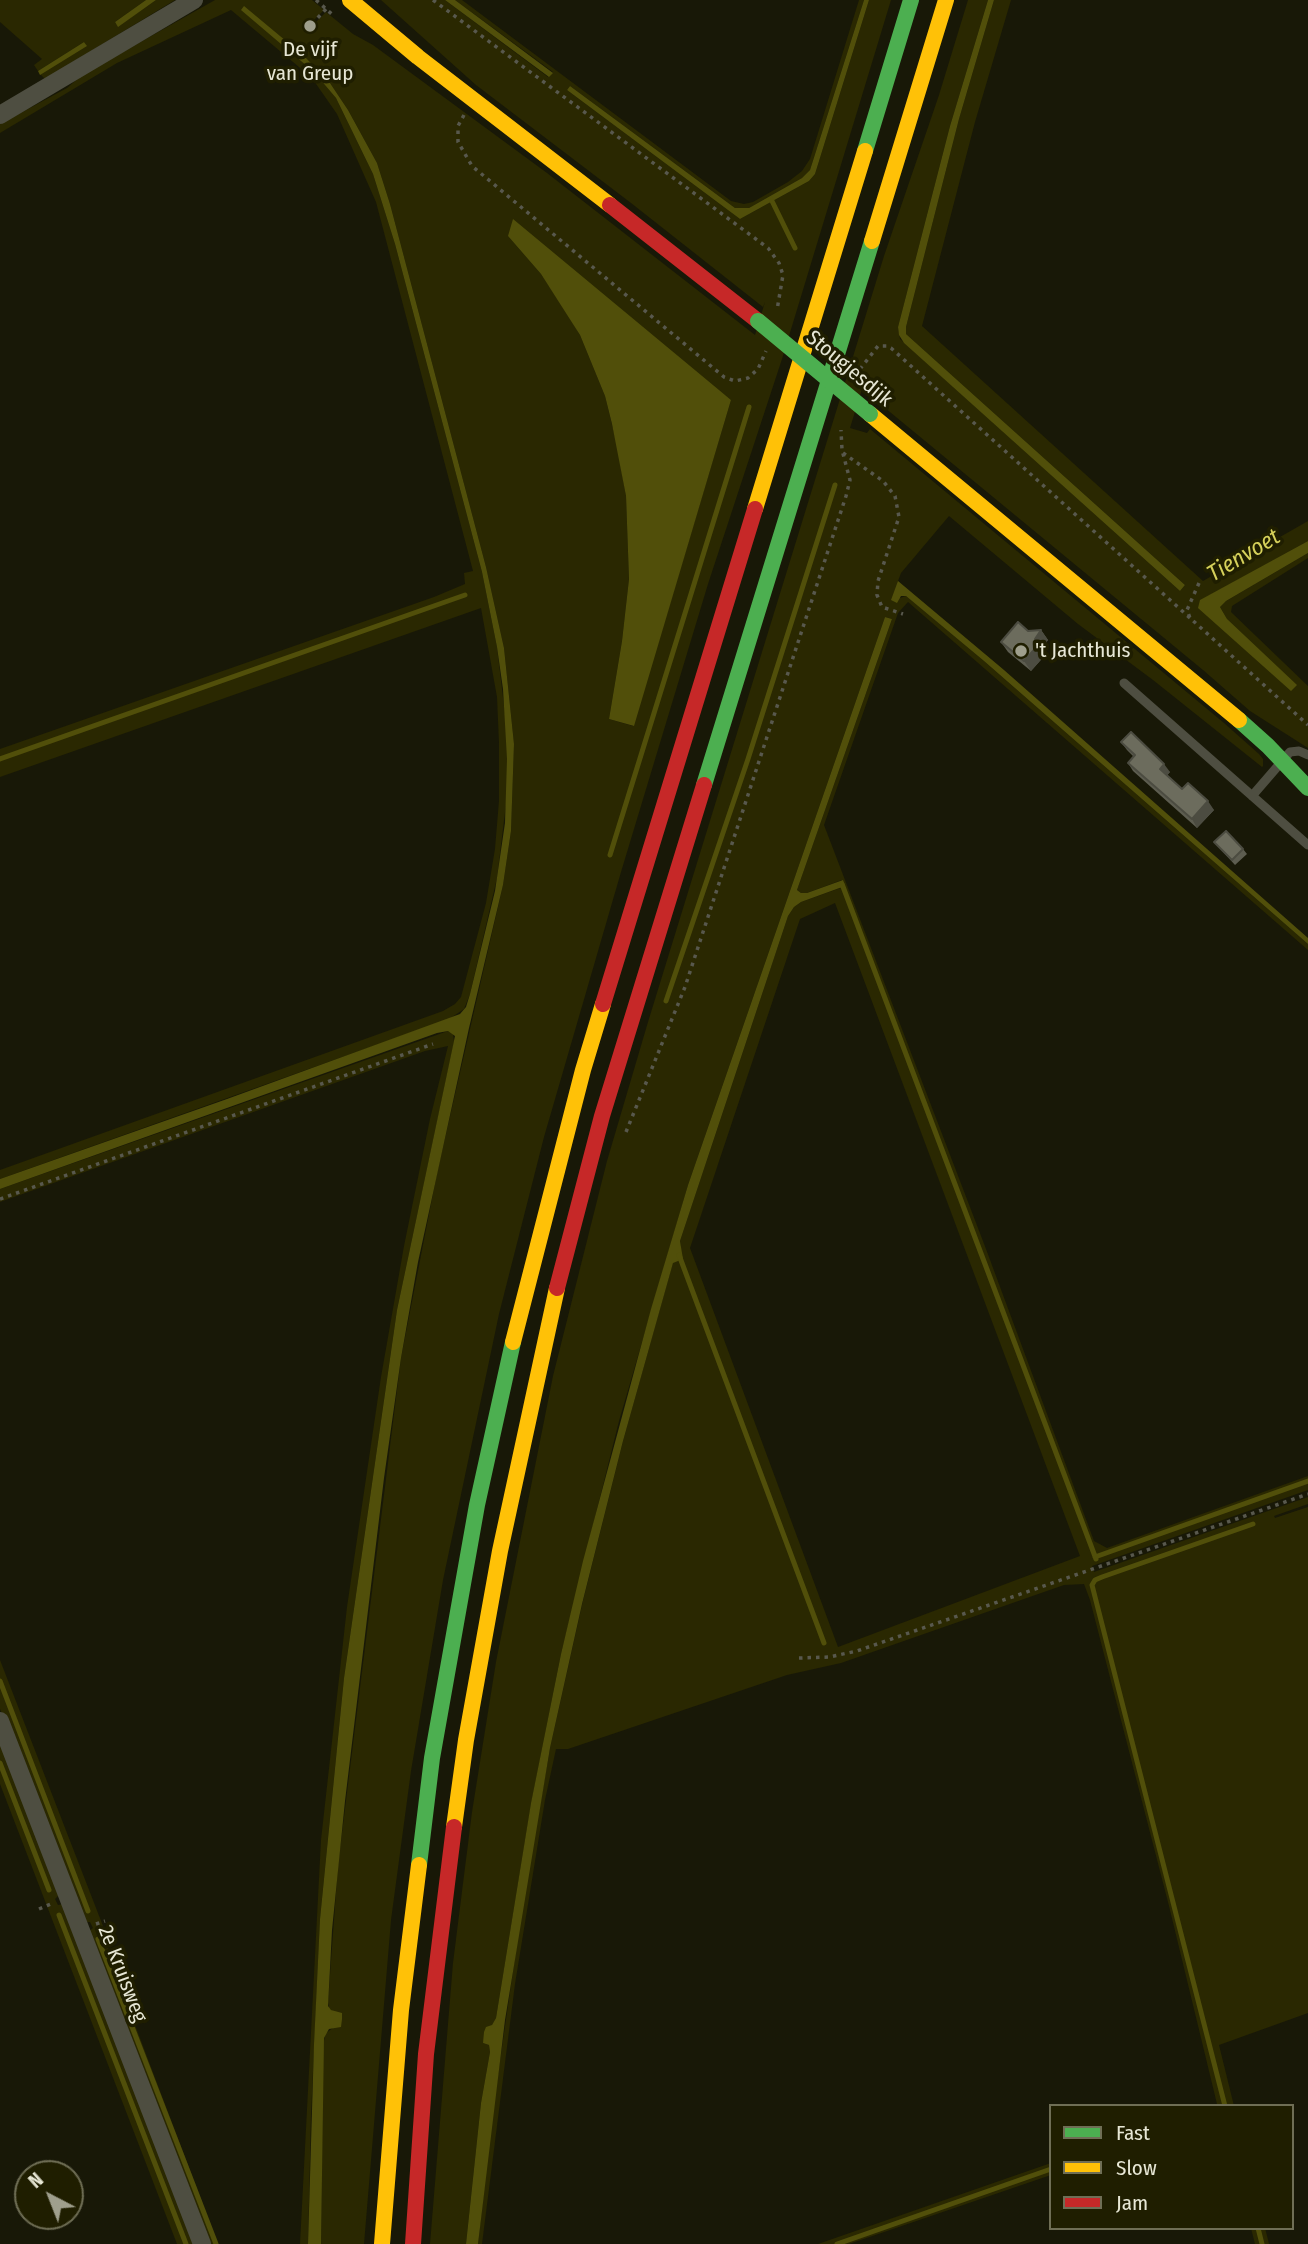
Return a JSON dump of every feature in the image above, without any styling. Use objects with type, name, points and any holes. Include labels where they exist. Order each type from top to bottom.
[{"type":"main road","name":"Stougjesdijk","points":[[349,0],[447,80],[758,321],[1222,705],[1308,788]]},
{"type":"main road","points":[[382,2244],[399,2023],[432,1758],[474,1517],[521,1306],[583,1070],[911,0]]},
{"type":"main road","points":[[413,2244],[429,2027],[466,1740],[499,1551],[553,1304],[606,1104],[946,0]]},
{"type":"street","points":[[0,115],[194,0]]},
{"type":"street","name":"2e Kruisweg","points":[[0,1721],[202,2244]]},
{"type":"lane","points":[[1124,683],[1308,845]]},
{"type":"lane","points":[[1252,796],[1293,751],[1308,755]]},
{"type":"path","points":[[312,24],[326,9]]},
{"type":"path","points":[[857,374],[878,346],[891,348],[1308,725]]},
{"type":"path","points":[[623,1139],[685,987],[846,496],[850,480],[840,440],[842,422]]},
{"type":"path","points":[[843,453],[883,481],[895,496],[899,517],[878,581],[877,595],[882,607],[903,614]]},
{"type":"path","points":[[1190,618],[1187,611],[1199,583]]},
{"type":"path","points":[[0,1199],[433,1044]]},
{"type":"path","points":[[799,1658],[829,1657],[857,1651],[1308,1494]]},
{"type":"shaded area","points":[[0,0],[146,0],[115,22],[118,26],[156,0],[175,0],[45,79],[39,73],[86,45],[84,42],[38,71],[34,65],[42,59],[0,22]]},
{"type":"shaded area","points":[[146,0],[156,0],[118,27],[115,22]]},
{"type":"shaded area","points":[[215,0],[312,0],[324,10],[304,27],[310,33],[318,26],[315,23],[326,12],[547,173],[755,335],[765,302],[763,307],[476,85],[381,0],[445,0],[548,77],[553,72],[455,0],[462,0],[731,201],[744,204],[753,202],[788,182],[802,171],[810,159],[859,0],[864,0],[810,170],[802,178],[749,208],[735,208],[570,86],[567,90],[740,219],[809,181],[815,174],[869,0],[891,0],[621,872],[544,1137],[499,1314],[443,1580],[411,1771],[391,1920],[364,2244],[321,2244],[323,2047],[325,2034],[334,2027],[336,2013],[329,2009],[328,2002],[338,1865],[401,1358],[437,1173],[503,885],[511,831],[514,744],[504,648],[486,567],[377,163],[330,83],[318,69],[302,61],[336,98],[373,174],[395,244],[482,572],[497,647],[507,731],[507,796],[497,878],[470,994],[464,1009],[449,1019],[0,1179],[0,1170],[443,1011],[455,1004],[461,997],[486,903],[495,849],[499,801],[497,697],[481,608],[0,777],[0,749],[434,597],[465,584],[464,573],[473,571],[376,202],[337,114],[314,81],[231,10],[117,63],[0,133],[0,124],[67,88],[82,75]],"holes":[[[508,236],[731,400],[633,726],[609,719],[629,579],[626,496],[617,445],[605,396],[580,335],[541,274]]]},
{"type":"shaded area","points":[[445,0],[455,0],[553,73],[549,77]]},
{"type":"shaded area","points":[[864,0],[869,0],[815,174],[809,181],[740,219],[567,90],[570,86],[735,208],[749,208],[802,178],[810,170]]},
{"type":"shaded area","points":[[968,0],[988,0],[950,126],[898,327],[900,339],[1180,591],[1185,585],[906,334],[959,119],[994,0],[1011,0],[975,122],[922,326],[1203,581],[1308,521],[1308,541],[1201,600],[1227,619],[1220,607],[1226,601],[1308,553],[1308,558],[1232,606],[1231,612],[1308,686],[1308,748],[1250,711],[862,389],[850,428],[867,433],[870,429],[1259,754],[1263,759],[1262,767],[1078,624],[949,516],[901,573],[898,581],[900,598],[906,596],[984,661],[1308,944],[1308,950],[908,602],[898,613],[824,825],[1094,1541],[1107,1548],[1308,1476],[1308,1490],[1092,1566],[1094,1572],[1308,1497],[1308,1504],[1274,1516],[1275,1518],[1308,1507],[1308,2013],[1219,2045],[1234,2104],[1217,2104],[1090,1600],[1084,1584],[1064,1585],[841,1663],[787,1675],[568,1749],[556,1749],[515,1984],[482,2244],[478,2244],[492,2116],[523,1902],[550,1748],[623,1441],[673,1262],[682,1258],[680,1241],[788,916],[801,902],[843,887],[842,880],[807,893],[797,890],[892,619],[885,617],[688,1185],[619,1421],[561,1654],[531,1804],[496,2018],[483,2043],[489,2045],[490,2052],[481,2103],[466,2244],[430,2244],[453,1963],[472,1812],[496,1662],[553,1376],[607,1161],[648,1022],[884,256]],"holes":[[[835,903],[1080,1556],[838,1647],[690,1248],[800,919]]]},
{"type":"shaded area","points":[[988,0],[994,0],[959,119],[906,334],[1185,585],[1180,591],[904,343],[899,335],[898,327],[950,126]]},
{"type":"shaded area","points":[[244,6],[304,56],[330,83],[377,163],[486,567],[504,648],[514,744],[511,831],[503,885],[418,1262],[384,1478],[332,1930],[328,2006],[331,2010],[342,2013],[342,2019],[341,2027],[329,2029],[324,2038],[321,2244],[308,2244],[314,2044],[320,1919],[344,1678],[397,1310],[455,1036],[448,1031],[437,1033],[0,1189],[0,1179],[460,1014],[466,1007],[470,994],[495,891],[505,823],[507,759],[503,689],[497,647],[482,572],[395,244],[373,174],[336,98],[314,72],[241,10]]},
{"type":"shaded area","points":[[84,42],[87,46],[40,75],[38,71]]},
{"type":"shaded area","points":[[513,219],[731,400],[634,726],[609,719],[629,579],[626,496],[612,424],[605,396],[580,335],[541,274],[508,236]]},
{"type":"shaded area","points":[[1308,541],[1308,553],[1220,607],[1227,619],[1297,685],[1291,691],[1198,608],[1200,600]]},
{"type":"shaded area","points":[[898,581],[1004,670],[1308,938],[1308,944],[906,596],[901,596],[897,603],[891,600]]},
{"type":"shaded area","points":[[885,617],[892,619],[797,890],[807,893],[843,880],[845,886],[801,902],[788,916],[680,1241],[683,1259],[673,1263],[623,1441],[582,1604],[550,1748],[505,2020],[478,2244],[466,2244],[481,2103],[490,2052],[489,2045],[483,2043],[484,2032],[496,2018],[531,1803],[583,1561],[651,1309],[688,1185]]},
{"type":"shaded area","points":[[448,1031],[453,1033],[454,1042],[397,1310],[344,1678],[320,1919],[308,2244],[300,2244],[321,1840],[347,1607],[381,1377],[404,1246],[448,1046],[425,1051],[0,1202],[0,1189]]},
{"type":"shaded area","points":[[0,1660],[103,1926],[113,1967],[218,2244],[207,2244],[89,1931],[93,1928],[90,1922],[85,1922],[81,1917],[0,1709]]},
{"type":"shaded area","points":[[0,1731],[59,1895],[55,1899],[58,1905],[63,1904],[198,2244],[177,2244],[0,1784]]},
{"type":"shaded area","points":[[1049,2164],[1049,2176],[849,2244],[818,2244]]},
{"type":"shaded area","points":[[1252,2230],[1266,2230],[1269,2244],[1255,2244]]},
{"type":"building","points":[[1018,622],[1028,631],[1041,630],[1035,639],[1040,643],[1024,661],[1001,642]]},
{"type":"building","points":[[1131,732],[1164,764],[1160,769],[1182,789],[1188,783],[1208,801],[1192,819],[1128,763],[1135,755],[1121,742]]},
{"type":"building","points":[[1226,831],[1243,849],[1232,860],[1214,842]]},
{"type":"waterway","points":[[771,199],[795,248]]},
{"type":"waterway","points":[[610,855],[749,407]]},
{"type":"waterway","points":[[666,1001],[748,759],[835,485]]},
{"type":"waterway","points":[[0,759],[465,595]]},
{"type":"waterway","points":[[840,885],[842,884],[1096,1559]]},
{"type":"waterway","points":[[679,1255],[824,1643]]},
{"type":"waterway","points":[[1095,1557],[1308,1481]]},
{"type":"waterway","points":[[1224,2104],[1092,1585],[1102,1577],[1253,1524]]},
{"type":"waterway","points":[[0,1681],[88,1911]]},
{"type":"waterway","points":[[0,1763],[49,1890]]},
{"type":"waterway","points":[[59,1915],[186,2244]]},
{"type":"waterway","points":[[98,1939],[216,2244]]},
{"type":"waterway","points":[[837,2244],[1049,2170]]},
{"type":"waterway","points":[[1258,2230],[1262,2244]]},
{"type":"traffic: fast","points":[[865,151],[911,0]]},
{"type":"traffic: fast","points":[[704,785],[872,241]]},
{"type":"traffic: fast","points":[[758,321],[870,414]]},
{"type":"traffic: fast","points":[[1239,720],[1308,788]]},
{"type":"traffic: fast","points":[[419,1865],[432,1758],[477,1505],[513,1342]]},
{"type":"traffic: slow","points":[[350,0],[418,57],[610,205]]},
{"type":"traffic: slow","points":[[872,241],[946,0]]},
{"type":"traffic: slow","points":[[755,509],[865,151]]},
{"type":"traffic: slow","points":[[870,414],[1239,720]]},
{"type":"traffic: slow","points":[[513,1342],[583,1070],[603,1004]]},
{"type":"traffic: slow","points":[[454,1827],[466,1740],[500,1551],[557,1288]]},
{"type":"traffic: slow","points":[[382,2244],[401,2010],[419,1865]]},
{"type":"traffic: jam","points":[[610,205],[758,321]]},
{"type":"traffic: jam","points":[[603,1004],[755,509]]},
{"type":"traffic: jam","points":[[557,1288],[602,1116],[704,785]]},
{"type":"traffic: jam","points":[[413,2244],[426,2054],[454,1827]]},
{"type":"place","name":"De vijf van Greup","points":[[310,26]]},
{"type":"place","name":"'t Jachthuis","points":[[1021,651]]},
{"type":"water label","name":"Tienvoet","points":[[1244,556]]}]
